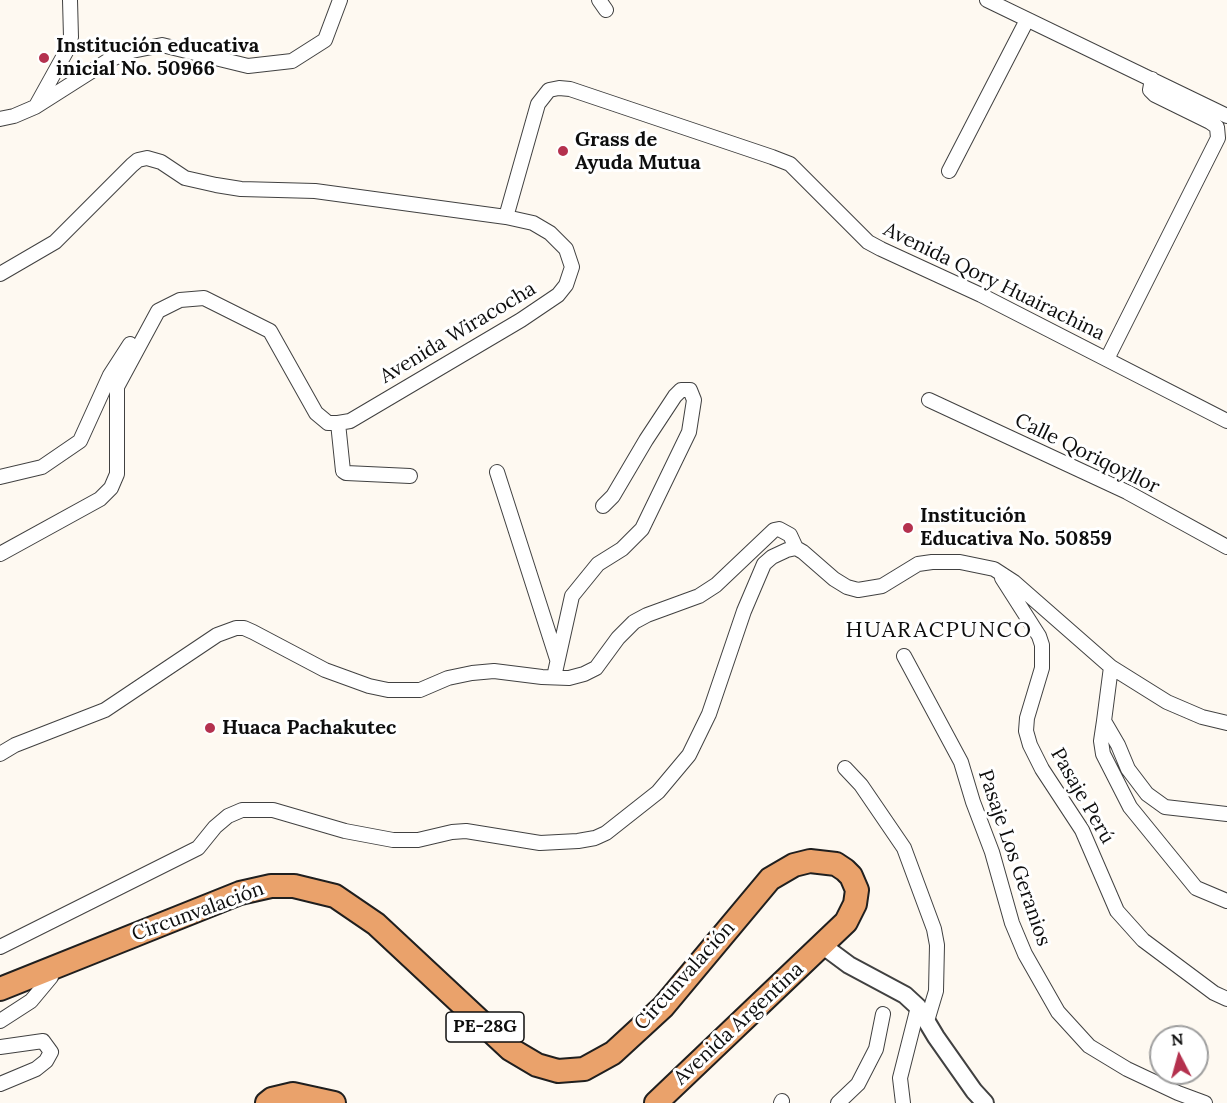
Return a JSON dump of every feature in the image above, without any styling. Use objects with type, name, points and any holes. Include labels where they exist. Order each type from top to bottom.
[{"type":"highway","name":"Circunvalación","points":[[0,989],[240,893],[271,886],[294,886],[334,896],[376,924],[510,1049],[537,1065],[558,1071],[584,1069],[613,1053],[663,1007],[770,879],[794,865],[810,861],[836,864],[845,870],[855,883],[857,897],[850,916],[822,945]]},
{"type":"highway","name":"Avenida Argentina","points":[[656,1103],[822,945]]},
{"type":"highway","points":[[267,1103],[272,1099],[293,1094],[325,1099],[334,1103]]},
{"type":"street","points":[[35,107],[67,50],[70,37],[70,0]]},
{"type":"street","points":[[0,119],[35,107],[109,60],[132,51],[162,45],[248,66],[292,61],[325,40],[340,0]]},
{"type":"street","points":[[987,0],[1227,116]]},
{"type":"street","points":[[949,171],[1027,20]]},
{"type":"street","points":[[1107,359],[1218,138],[1217,127],[1210,122],[1155,95],[1150,90],[1152,79]]},
{"type":"street","name":"Avenida Qory Huairachina","points":[[506,217],[538,104],[549,90],[570,89],[790,164],[868,242],[981,295],[1227,421]]},
{"type":"street","name":"Avenida Wiracocha","points":[[0,274],[56,242],[132,165],[138,160],[147,158],[161,162],[185,178],[216,186],[315,191],[506,217],[533,223],[550,233],[566,249],[572,267],[566,285],[558,295],[521,320],[350,421],[338,423]]},
{"type":"street","points":[[0,477],[42,467],[80,441],[110,375],[142,326],[158,311],[180,300],[204,298],[270,331],[316,413],[328,423],[338,423],[343,471],[410,476]]},
{"type":"street","points":[[0,554],[100,499],[111,488],[117,474],[117,387],[158,311]]},
{"type":"street","points":[[554,677],[572,596],[598,564],[622,549],[642,528],[689,432],[694,400],[690,390],[681,390],[675,396],[613,496],[603,506]]},
{"type":"street","name":"Calle Qoriqoyllor","points":[[929,400],[1127,492],[1227,547]]},
{"type":"street","points":[[497,472],[557,661]]},
{"type":"street","points":[[0,754],[15,745],[105,710],[217,635],[236,628],[254,632],[325,670],[369,686],[388,690],[420,690],[448,678],[494,671],[569,678],[584,674],[596,668],[618,638],[634,622],[699,596],[716,585],[774,530],[784,531],[790,535],[796,548],[815,565],[847,587],[858,590],[882,586],[918,564],[932,562],[950,561],[974,564],[998,572],[1014,582],[1111,667],[1167,702],[1202,717],[1227,723]]},
{"type":"street","points":[[0,947],[198,848],[215,827],[228,816],[242,810],[273,810],[345,831],[393,840],[418,840],[466,831],[540,843],[586,840],[606,833],[658,792],[689,755],[709,714],[744,611],[764,564],[780,552],[796,548]]},
{"type":"street","name":"Pasaje Perú","points":[[998,572],[1023,608],[1042,645],[1042,668],[1026,718],[1026,731],[1030,745],[1042,769],[1082,830],[1118,911],[1143,939],[1214,993],[1227,999]]},
{"type":"street","name":"Pasaje Los Geranios","points":[[904,656],[961,762],[992,852],[1012,923],[1025,954],[1058,1012],[1089,1046],[1127,1069],[1178,1094],[1205,1103]]},
{"type":"street","points":[[1111,667],[1101,741],[1103,754],[1130,807],[1196,888],[1227,901]]},
{"type":"street","points":[[1104,721],[1128,769],[1147,794],[1165,807],[1227,814]]},
{"type":"street","points":[[845,768],[861,784],[904,848],[934,929],[937,945],[936,991],[923,1014],[900,1078],[903,1103]]},
{"type":"street","points":[[822,945],[849,965],[905,995],[923,1014],[948,1055],[985,1103]]},
{"type":"street","points":[[0,1020],[31,1001],[51,977],[51,970]]},
{"type":"street","points":[[838,1103],[858,1084],[876,1049],[883,1014]]},
{"type":"street","points":[[0,1047],[43,1041],[51,1052],[46,1061],[36,1069],[0,1084]]},
{"type":"place","name":"Institución educativa inicial No. 50966","points":[[44,58]]},
{"type":"place","name":"Grass de Ayuda Mutua","points":[[563,151]]},
{"type":"place","name":"Institución Educativa No. 50859","points":[[908,528]]},
{"type":"place","name":"Huaca Pachakutec","points":[[210,728]]},
{"type":"district","name":"HUARACPUNCO","points":[[939,631]]}]
